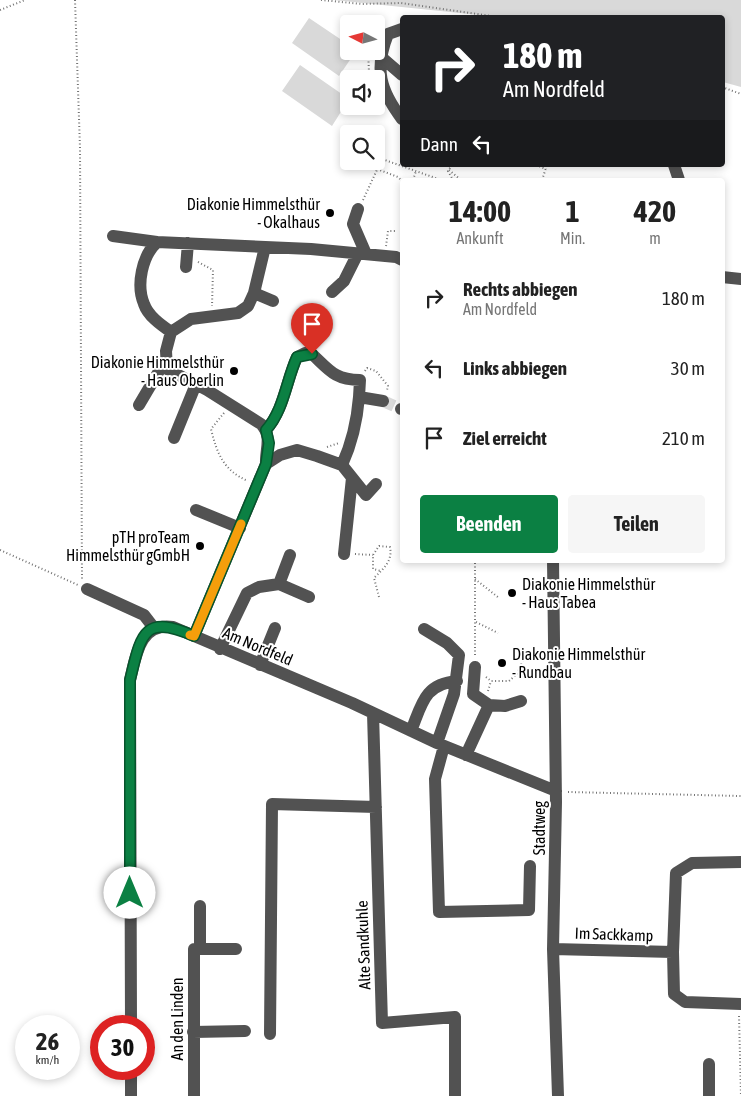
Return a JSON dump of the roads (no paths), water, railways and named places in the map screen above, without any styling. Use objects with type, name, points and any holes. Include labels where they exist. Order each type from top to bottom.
[{"type":"street","points":[[385,42],[388,34],[400,30]]},
{"type":"street","points":[[380,60],[380,73],[386,97],[400,116]]},
{"type":"street","points":[[385,60],[400,73]]},
{"type":"street","points":[[332,292],[344,281],[362,253],[353,224],[358,209]]},
{"type":"street","points":[[113,236],[157,242],[362,253],[400,259]]},
{"type":"street","points":[[157,242],[150,249],[144,261],[142,280],[144,304],[161,325],[171,332]]},
{"type":"street","points":[[186,267],[188,243]]},
{"type":"street","points":[[194,636],[266,464],[269,443],[266,430],[196,384],[167,369],[166,361],[171,332],[191,319],[238,313],[248,306],[254,293],[265,247]]},
{"type":"street","points":[[725,277],[741,279]]},
{"type":"street","points":[[254,293],[273,301]]},
{"type":"street","points":[[266,430],[278,413],[297,357],[312,354],[334,375],[345,380],[360,380],[352,439],[342,465]]},
{"type":"street","points":[[139,405],[166,361]]},
{"type":"street","points":[[174,438],[196,384]]},
{"type":"street","points":[[358,397],[383,401]]},
{"type":"street","points":[[266,464],[280,455],[297,450],[342,465],[366,494],[376,484]]},
{"type":"street","points":[[344,554],[352,478]]},
{"type":"street","points":[[196,510],[240,528]]},
{"type":"street","points":[[278,584],[290,555]]},
{"type":"street","name":"Stadtweg","points":[[553,563],[556,791],[554,949],[558,1096]]},
{"type":"street","points":[[220,649],[247,593],[259,587],[278,584],[309,597]]},
{"type":"street","points":[[84,588],[144,615],[154,628],[145,635],[137,651],[130,680],[131,1015]]},
{"type":"street","name":"Am Nordfeld","points":[[154,628],[163,625],[173,627],[220,649],[373,713],[440,744],[556,791]]},
{"type":"street","points":[[260,665],[275,628]]},
{"type":"street","points":[[424,629],[447,643],[459,655],[457,681],[440,744],[435,779],[439,912],[529,910],[530,866]]},
{"type":"street","points":[[475,667],[474,694],[488,705],[505,706],[521,701]]},
{"type":"street","points":[[411,731],[432,687],[443,682],[457,681]]},
{"type":"street","points":[[466,755],[488,705]]},
{"type":"street","name":"Alte Sandkuhle","points":[[373,713],[382,1023],[455,1017],[455,1096]]},
{"type":"street","points":[[270,1034],[272,804],[376,807]]},
{"type":"street","name":"Im Sackkamp","points":[[740,1004],[686,1002],[674,994],[673,952],[676,873],[692,863],[741,862]]},
{"type":"street","name":"An den Linden","points":[[194,1096],[194,949],[200,949],[200,906]]},
{"type":"street","points":[[200,949],[236,949]]},
{"type":"street","name":"Im Sackkamp","points":[[554,949],[673,952]]},
{"type":"street","points":[[193,1032],[245,1031]]},
{"type":"street","points":[[709,1064],[709,1096]]},
{"type":"street","points":[[131,1080],[131,1096]]},
{"type":"tunnel","points":[[383,401],[400,409]]},
{"type":"place","name":"Diakonie Himmelsthür - Okalhaus","points":[[330,213]]},
{"type":"place","name":"Diakonie Himmelsthür - Haus Oberlin","points":[[234,371]]},
{"type":"place","name":"pTH proTeam Himmelsthür gGmbH","points":[[200,546]]},
{"type":"place","name":"Diakonie Himmelsthür - Haus Tabea","points":[[512,593]]},
{"type":"place","name":"Diakonie Himmelsthür - Rundbau","points":[[502,663]]}]
